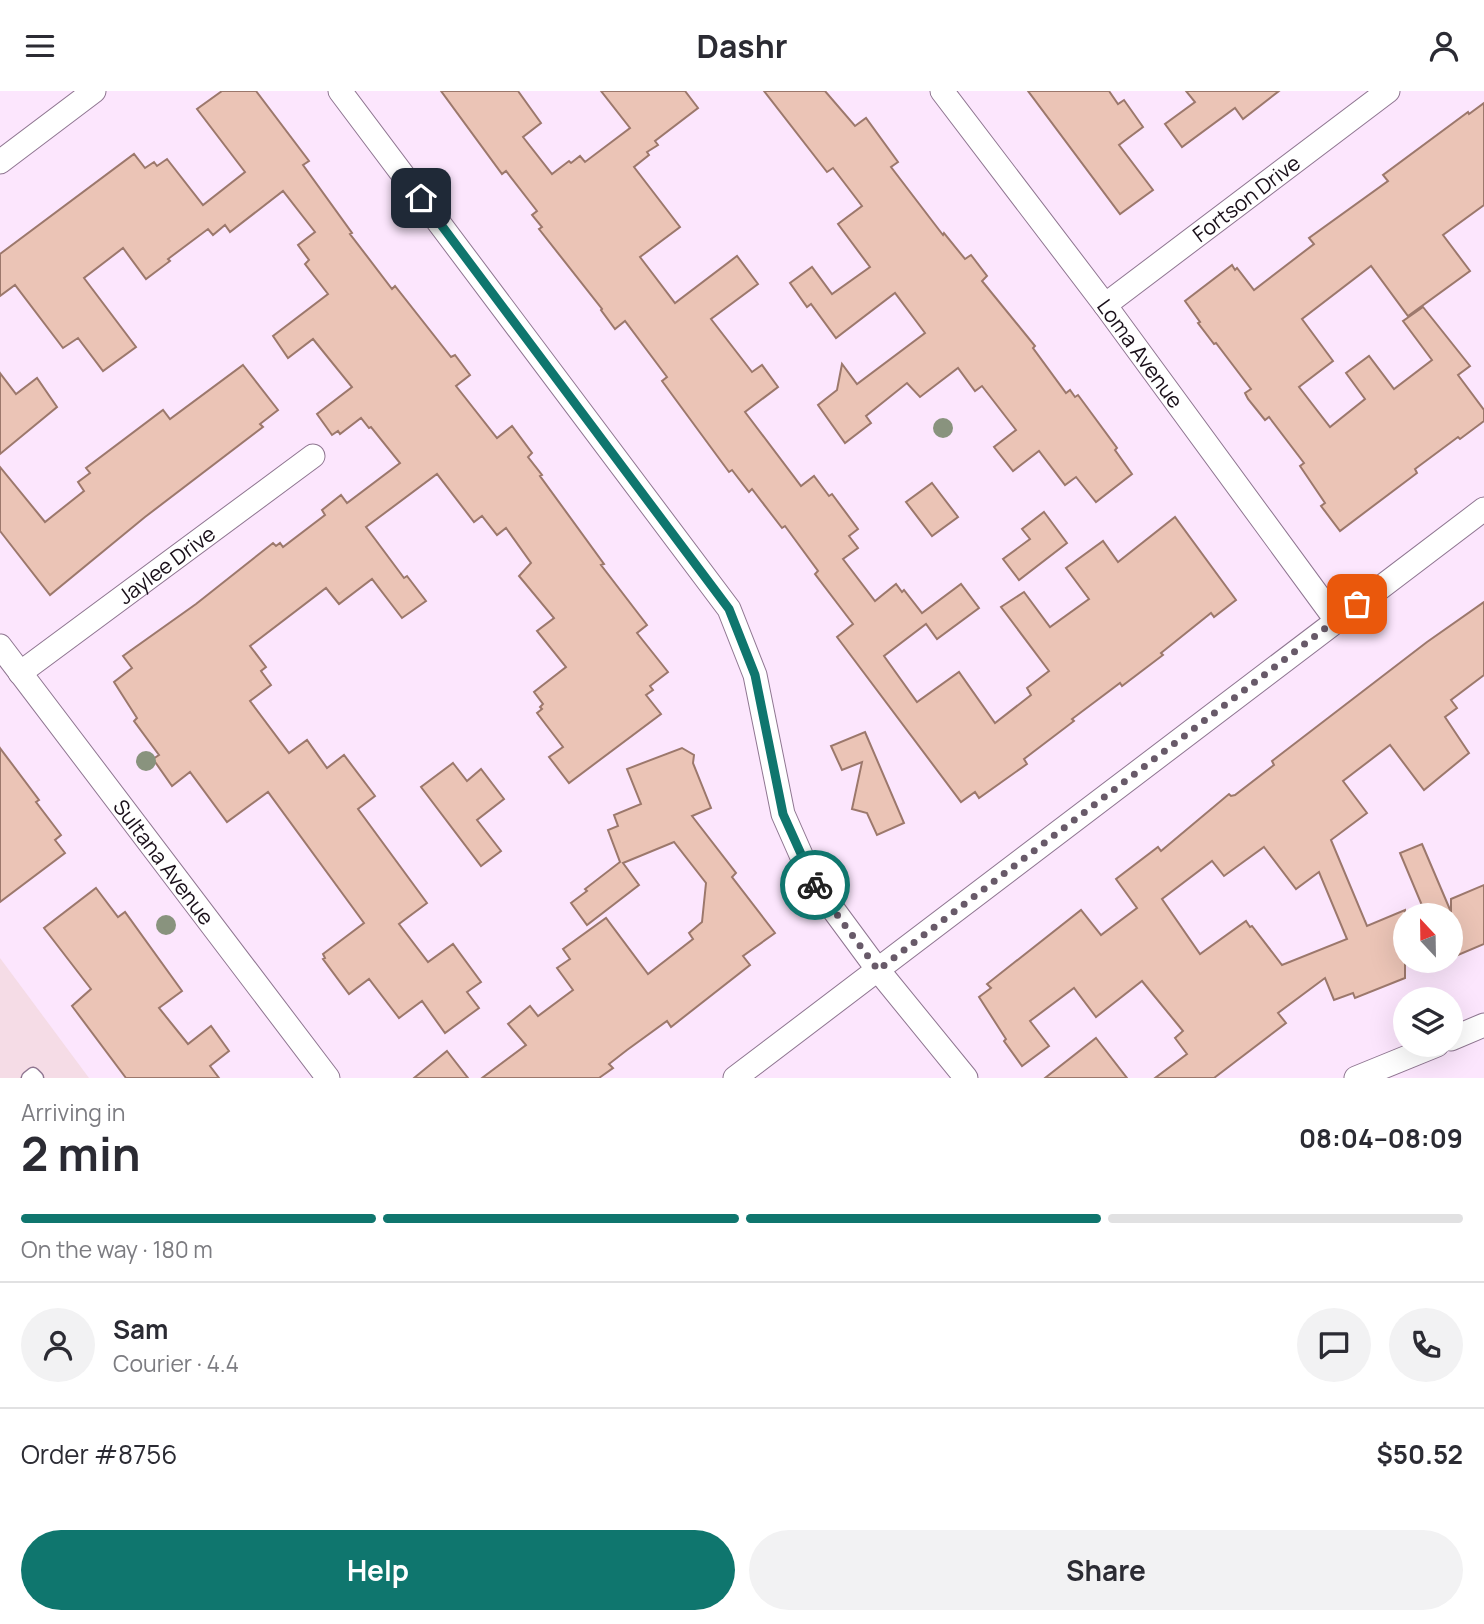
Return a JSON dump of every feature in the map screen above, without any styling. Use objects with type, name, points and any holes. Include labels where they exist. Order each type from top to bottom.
[{"type":"street","points":[[0,162],[94,91]]},
{"type":"street","points":[[340,91],[729,609],[755,675],[783,814],[813,882],[878,970],[966,1078]]},
{"type":"street","name":"Loma Avenue","points":[[942,91],[1105,305],[1336,620]]},
{"type":"street","name":"Fortson Drive","points":[[1105,305],[1388,91]]},
{"type":"street","name":"Jaylee Drive","points":[[20,673],[313,456]]},
{"type":"street","points":[[735,1078],[1484,509]]},
{"type":"street","name":"Sultana Avenue","points":[[0,646],[328,1078]]},
{"type":"street","points":[[1463,1034],[1484,1025]]},
{"type":"street","points":[[1356,1078],[1408,1057]]},
{"type":"lane","points":[[28,1078],[33,1075],[37,1078]]},
{"type":"shaded area","points":[[0,958],[89,1078],[0,1078]]},
{"type":"building","points":[[222,91],[256,91],[309,161],[303,165],[352,233],[350,234],[392,289],[395,286],[451,357],[455,355],[470,375],[456,386],[497,438],[512,426],[532,453],[528,457],[542,475],[540,476],[604,564],[601,565],[647,625],[637,633],[668,672],[650,686],[653,690],[646,695],[661,714],[569,783],[549,757],[563,747],[537,713],[543,704],[534,692],[566,667],[537,631],[554,618],[519,576],[531,563],[506,528],[497,535],[482,516],[474,522],[437,474],[366,527],[404,578],[407,576],[426,601],[402,618],[372,579],[339,604],[326,588],[250,646],[266,667],[261,671],[271,685],[250,701],[289,753],[307,740],[327,768],[344,755],[375,796],[358,809],[427,903],[399,924],[428,962],[453,944],[481,982],[467,992],[479,1008],[445,1033],[422,1001],[399,1018],[369,979],[349,994],[323,959],[323,954],[364,923],[268,792],[227,822],[190,772],[172,786],[153,759],[159,755],[134,721],[137,718],[114,682],[132,668],[123,656],[196,604],[273,543],[276,546],[280,543],[283,547],[325,515],[322,510],[341,495],[347,503],[400,463],[361,418],[340,434],[338,431],[332,435],[317,414],[352,387],[313,339],[288,358],[273,336],[328,294],[305,264],[309,260],[298,245],[315,232],[283,191],[230,232],[225,225],[213,235],[208,229],[146,279],[123,248],[84,278],[136,347],[103,371],[78,338],[63,348],[15,285],[0,296],[0,254],[134,154],[145,168],[154,162],[157,166],[167,159],[203,205],[245,172],[197,109]]},
{"type":"building","points":[[441,91],[518,91],[541,123],[523,137],[552,174],[580,156],[585,162],[630,128],[601,91],[685,91],[698,108],[655,141],[658,145],[647,152],[649,155],[634,167],[680,227],[640,257],[675,303],[737,256],[758,284],[711,319],[752,372],[762,365],[778,387],[745,412],[801,486],[814,476],[829,496],[832,494],[858,529],[849,536],[858,548],[843,559],[875,601],[896,584],[922,613],[961,584],[979,608],[937,639],[926,624],[884,656],[917,702],[959,672],[995,723],[1031,695],[1027,688],[1049,671],[1001,607],[1024,592],[1050,627],[1089,599],[1066,568],[1103,541],[1118,562],[1175,517],[1236,600],[1214,617],[1211,613],[1161,653],[1163,655],[1072,719],[1074,721],[1024,759],[1027,764],[979,798],[975,792],[961,802],[837,637],[853,624],[815,574],[818,571],[785,526],[782,528],[752,489],[749,492],[732,470],[729,472],[662,381],[667,377],[625,321],[615,329],[539,229],[542,227],[532,215],[537,211],[506,171],[502,174]]},
{"type":"building","points":[[764,91],[825,91],[855,126],[866,118],[898,162],[891,167],[943,235],[944,233],[965,259],[971,255],[987,276],[982,281],[1035,346],[1033,348],[1066,393],[1070,390],[1075,397],[1078,395],[1117,448],[1115,450],[1132,474],[1096,502],[1076,477],[1065,485],[1039,451],[1013,471],[994,447],[1016,430],[982,386],[975,391],[958,368],[920,397],[907,383],[866,416],[871,423],[845,443],[818,405],[837,390],[842,364],[857,384],[925,333],[895,293],[836,338],[811,304],[807,307],[790,283],[812,267],[832,294],[870,267],[838,224],[862,206],[833,168],[827,172]]},
{"type":"building","points":[[1028,91],[1109,91],[1118,104],[1124,100],[1143,127],[1119,145],[1153,190],[1120,214]]},
{"type":"building","points":[[1186,91],[1279,91],[1243,119],[1235,108],[1182,147],[1165,124],[1195,102]]},
{"type":"building","points":[[1484,103],[1484,205],[1443,235],[1470,271],[1408,316],[1371,266],[1302,319],[1333,361],[1299,387],[1330,427],[1365,399],[1346,373],[1369,356],[1394,389],[1432,360],[1403,321],[1423,307],[1470,366],[1458,375],[1484,410],[1484,421],[1415,469],[1417,473],[1340,531],[1321,506],[1325,503],[1300,466],[1304,463],[1269,417],[1265,420],[1248,399],[1245,393],[1251,389],[1198,323],[1200,322],[1185,301],[1232,265],[1254,290],[1314,244],[1309,238],[1388,181],[1383,175]]},
{"type":"building","points":[[243,365],[278,410],[260,424],[263,427],[145,517],[50,595],[0,531],[0,467],[45,522],[84,491],[78,482],[90,473],[86,468],[163,410],[170,419]]},
{"type":"building","points":[[0,373],[16,394],[37,378],[57,407],[0,454]]},
{"type":"building","points":[[932,483],[958,517],[932,536],[906,502]]},
{"type":"building","points":[[1044,512],[1067,543],[1019,580],[1003,559],[1030,539],[1022,529]]},
{"type":"building","points":[[1484,602],[1484,675],[1451,700],[1457,708],[1445,717],[1469,753],[1424,790],[1390,745],[1343,781],[1367,813],[1331,840],[1367,926],[1393,915],[1393,973],[1405,973],[1405,978],[1355,998],[1353,993],[1334,1000],[1325,978],[1278,1013],[1286,1023],[1214,1078],[1155,1078],[1187,1054],[1175,1038],[1183,1031],[1142,981],[1096,1017],[1074,988],[1030,1021],[1049,1046],[1022,1066],[979,997],[991,988],[987,984],[1081,910],[1101,935],[1137,908],[1116,879],[1158,847],[1161,851],[1229,794],[1235,795],[1274,765],[1272,761],[1427,642]],"holes":[[[1264,847],[1296,889],[1319,872],[1347,939],[1282,965],[1246,921],[1200,954],[1162,899],[1212,861],[1224,876]]]},
{"type":"building","points":[[865,732],[904,823],[877,835],[867,813],[852,809],[862,762],[842,770],[831,746]]},
{"type":"building","points":[[0,748],[61,835],[55,840],[65,853],[0,902]]},
{"type":"building","points":[[682,748],[694,755],[693,763],[711,808],[692,816],[736,873],[732,877],[775,933],[743,956],[750,965],[671,1027],[667,1021],[627,1050],[609,1064],[613,1068],[599,1078],[482,1078],[526,1045],[508,1024],[530,1006],[538,1016],[573,990],[557,968],[570,959],[563,949],[606,918],[648,974],[693,939],[689,933],[702,922],[706,883],[674,842],[623,863],[639,885],[587,925],[571,903],[620,862],[608,830],[618,826],[614,815],[641,804],[627,769]]},
{"type":"building","points":[[453,763],[467,781],[481,769],[504,799],[477,820],[501,851],[481,866],[421,787]]},
{"type":"building","points":[[1422,844],[1447,903],[1421,903],[1400,853]]},
{"type":"building","points":[[1484,885],[1484,944],[1463,953],[1463,903],[1451,903],[1451,899]]},
{"type":"building","points":[[96,888],[118,917],[125,912],[182,991],[159,1008],[188,1044],[211,1026],[229,1051],[210,1066],[219,1078],[126,1078],[72,1006],[91,989],[44,928]]},
{"type":"building","points":[[1096,1038],[1127,1078],[1045,1078]]},
{"type":"building","points":[[447,1051],[468,1078],[414,1078]]},
{"type":"way so far","points":[[815,885],[878,970],[1357,604]]},
{"type":"route","points":[[421,198],[729,609],[755,675],[783,814],[815,885]]}]
